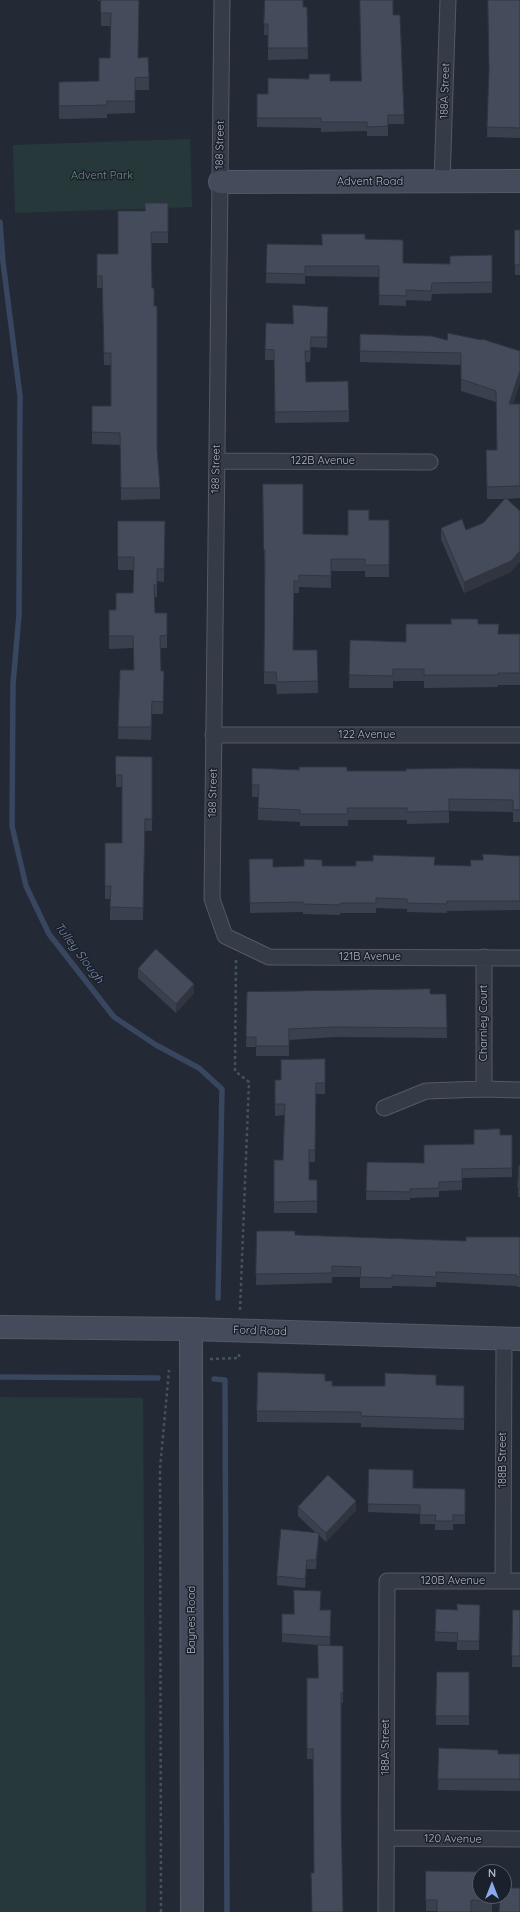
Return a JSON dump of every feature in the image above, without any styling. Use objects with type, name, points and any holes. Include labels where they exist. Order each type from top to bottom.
[{"type":"street","name":"188 Street","points":[[222,0],[212,899],[230,939]]},
{"type":"street","name":"188A Street","points":[[442,182],[448,0]]},
{"type":"street","name":"Advent Road","points":[[220,182],[520,181]]},
{"type":"street","name":"122B Avenue","points":[[216,461],[430,462]]},
{"type":"street","name":"122 Avenue","points":[[213,735],[520,735]]},
{"type":"street","name":"121B Avenue","points":[[230,939],[269,957],[520,958]]},
{"type":"street","name":"Charnley Court","points":[[484,957],[484,1089]]},
{"type":"street","points":[[384,1108],[426,1091],[484,1089],[520,1090]]},
{"type":"street","name":"Ford Road","points":[[0,1327],[191,1329],[512,1339]]},
{"type":"street","name":"Baynes Road","points":[[191,1329],[192,1912]]},
{"type":"street","name":"188B Street","points":[[503,1581],[512,1339]]},
{"type":"street","name":"188A Street","points":[[386,1912],[387,1581]]},
{"type":"street","name":"120B Avenue","points":[[387,1581],[520,1581]]},
{"type":"street","name":"120 Avenue","points":[[386,1838],[520,1840]]},
{"type":"path","points":[[230,939],[235,1071],[250,1082],[240,1312]]},
{"type":"path","points":[[161,1912],[160,1469],[169,1368]]},
{"type":"green space","name":"Advent Park","points":[[190,139],[192,207],[15,213],[13,145]]},
{"type":"green space","points":[[0,1397],[143,1398],[146,1912],[0,1912]]},
{"type":"building","points":[[101,0],[139,0],[138,58],[148,57],[149,77],[135,78],[135,101],[107,101],[107,105],[59,106],[59,82],[99,81],[99,58],[110,58],[111,13],[101,13]]},
{"type":"building","points":[[265,0],[303,0],[303,7],[307,7],[308,48],[268,48],[268,24],[264,24]]},
{"type":"building","points":[[360,0],[393,0],[393,15],[400,15],[404,115],[388,115],[388,126],[367,127],[367,122],[321,122],[321,118],[257,118],[257,94],[268,94],[268,78],[309,79],[309,74],[330,74],[330,81],[361,81]]},
{"type":"building","points":[[488,0],[520,0],[520,128],[487,127],[489,69]]},
{"type":"building","points":[[145,203],[168,203],[168,232],[151,232],[152,288],[154,288],[154,306],[157,306],[157,448],[160,488],[121,488],[120,433],[92,432],[92,406],[111,406],[111,353],[104,353],[102,276],[97,276],[97,254],[118,254],[118,211],[145,211]]},
{"type":"building","points":[[515,230],[520,230],[520,265],[515,265]]},
{"type":"building","points":[[322,234],[365,234],[365,239],[403,240],[403,263],[450,264],[450,256],[492,255],[492,282],[432,283],[431,291],[406,290],[406,296],[379,295],[379,266],[305,266],[305,274],[266,273],[267,244],[322,245]]},
{"type":"building","points":[[293,305],[328,307],[327,337],[311,337],[310,351],[305,351],[306,382],[348,381],[349,411],[275,412],[274,350],[265,349],[266,323],[293,324]]},
{"type":"building","points":[[448,333],[482,339],[520,351],[520,371],[509,404],[520,404],[520,486],[487,487],[486,450],[497,450],[496,391],[461,379],[461,353],[360,351],[360,334],[431,336],[447,340]]},
{"type":"building","points":[[263,484],[303,484],[303,534],[348,535],[348,510],[369,510],[369,520],[389,520],[389,565],[365,565],[365,559],[331,559],[331,576],[299,575],[299,581],[294,581],[293,650],[317,650],[318,681],[277,682],[276,672],[264,672],[265,550]]},
{"type":"building","points":[[506,498],[520,511],[520,551],[511,561],[464,582],[441,528],[462,519],[466,530],[483,523]]},
{"type":"building","points":[[118,521],[165,521],[164,569],[157,569],[157,585],[154,585],[155,613],[167,613],[167,635],[160,636],[161,671],[164,671],[163,702],[152,701],[151,727],[118,727],[120,670],[134,670],[133,636],[109,636],[109,610],[116,610],[116,593],[133,593],[134,557],[118,557]]},
{"type":"building","points":[[451,619],[478,619],[478,624],[499,624],[498,634],[520,634],[520,673],[498,673],[498,675],[424,675],[424,669],[393,669],[393,676],[349,675],[350,640],[406,642],[406,624],[451,624]]},
{"type":"building","points":[[116,756],[152,757],[152,819],[145,819],[143,908],[110,907],[111,886],[105,886],[105,843],[122,843],[122,775],[116,775]]},
{"type":"building","points":[[299,767],[347,767],[347,771],[406,771],[406,769],[465,768],[520,769],[520,810],[513,810],[513,800],[449,799],[449,811],[407,812],[407,808],[347,808],[348,814],[300,814],[300,810],[258,808],[259,785],[252,785],[252,768],[299,770]]},
{"type":"building","points":[[483,854],[520,856],[520,901],[447,901],[447,904],[407,903],[407,899],[376,898],[376,903],[340,903],[340,905],[303,904],[303,902],[250,903],[249,859],[273,859],[273,867],[304,866],[304,859],[322,860],[322,866],[356,866],[356,861],[373,861],[373,855],[435,857],[434,865],[471,866],[470,860],[483,860]]},
{"type":"building","points":[[156,949],[194,984],[176,1004],[138,969]]},
{"type":"building","points":[[430,989],[430,994],[446,994],[447,1028],[335,1027],[289,1029],[289,1046],[256,1046],[256,1037],[246,1037],[247,992]]},
{"type":"building","points":[[325,1059],[325,1083],[316,1083],[315,1150],[309,1150],[309,1180],[317,1180],[317,1201],[274,1202],[274,1160],[283,1160],[285,1104],[275,1104],[275,1080],[281,1080],[281,1060]]},
{"type":"building","points":[[500,1129],[500,1135],[512,1135],[512,1168],[462,1169],[462,1181],[439,1182],[439,1188],[410,1189],[410,1192],[366,1191],[367,1162],[424,1163],[424,1145],[474,1144],[474,1130]]},
{"type":"building","points":[[519,1165],[520,1188],[518,1188]]},
{"type":"building","points":[[257,1231],[295,1231],[295,1235],[466,1241],[466,1237],[520,1237],[520,1277],[517,1277],[517,1275],[436,1272],[436,1277],[392,1275],[392,1278],[360,1277],[361,1267],[332,1266],[332,1273],[256,1274]]},
{"type":"building","points":[[258,1372],[325,1374],[325,1381],[332,1381],[332,1386],[385,1386],[385,1373],[436,1375],[436,1385],[464,1386],[464,1419],[361,1416],[361,1412],[257,1411]]},
{"type":"building","points":[[369,1469],[413,1470],[413,1488],[465,1489],[465,1515],[453,1515],[453,1521],[435,1521],[436,1515],[420,1515],[420,1505],[368,1504]]},
{"type":"building","points":[[328,1475],[356,1501],[326,1533],[298,1507]]},
{"type":"building","points":[[281,1529],[319,1533],[316,1560],[307,1560],[305,1579],[277,1576]]},
{"type":"building","points":[[294,1590],[321,1591],[320,1610],[331,1610],[330,1637],[282,1634],[282,1614],[294,1614]]},
{"type":"building","points":[[457,1604],[480,1605],[479,1641],[457,1641],[458,1633],[435,1632],[436,1609],[457,1610]]},
{"type":"building","points":[[513,1610],[520,1610],[520,1656],[512,1656]]},
{"type":"building","points":[[318,1645],[343,1646],[343,1693],[341,1693],[341,1812],[343,1912],[312,1912],[311,1873],[314,1873],[313,1749],[307,1749],[307,1678],[318,1678]]},
{"type":"building","points":[[437,1672],[469,1672],[469,1716],[436,1716]]},
{"type":"building","points":[[439,1748],[498,1750],[498,1754],[520,1754],[520,1779],[438,1779]]},
{"type":"building","points":[[426,1871],[472,1872],[471,1912],[437,1912],[437,1900],[426,1900]]},
{"type":"building","points":[[512,1888],[520,1888],[520,1912],[499,1912],[500,1904],[512,1904]]},
{"type":"waterway","name":"Tulley Slough","points":[[0,222],[3,262],[20,396],[19,615],[13,684],[12,826],[26,886],[49,934],[114,1017],[156,1045],[199,1068],[222,1089],[218,1298]]},
{"type":"waterway","points":[[0,1377],[158,1378]]},
{"type":"waterway","points":[[214,1379],[225,1380],[227,1912]]}]
